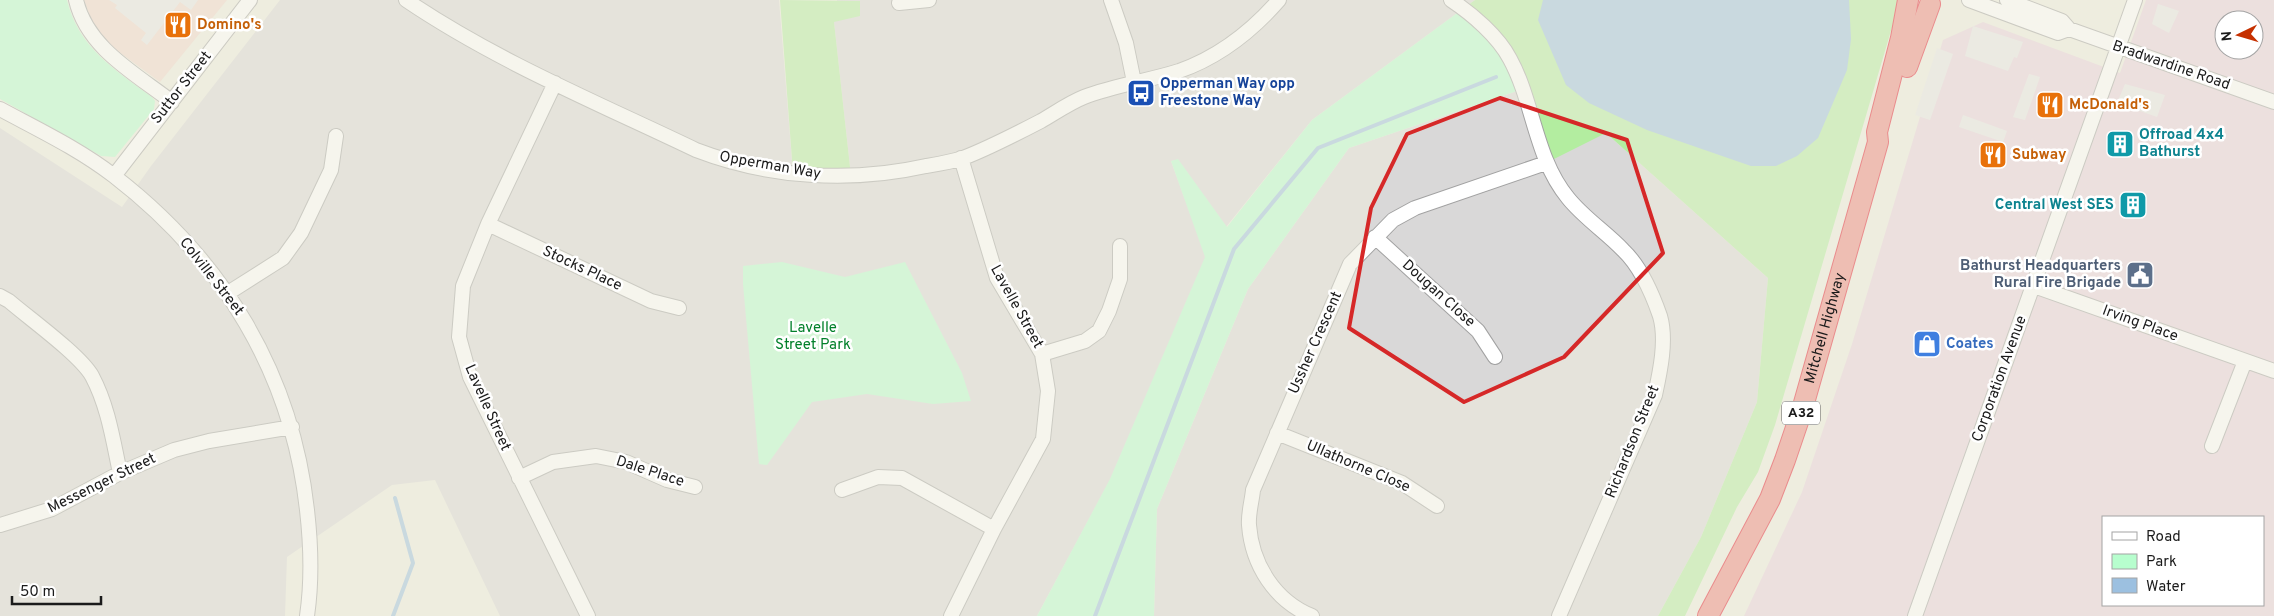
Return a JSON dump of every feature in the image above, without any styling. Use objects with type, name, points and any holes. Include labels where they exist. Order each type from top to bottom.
[{"type":"highway","name":"Mitchell Highway","points":[[1708,616],[1770,499],[1802,410],[1878,142],[1877,132],[1901,38],[1908,0]]},
{"type":"highway","name":"Mitchell Highway","points":[[1878,142],[1885,136],[1888,130],[1914,43],[1929,1]]},
{"type":"street","points":[[76,0],[84,23],[93,36],[115,59],[172,102]]},
{"type":"street","name":"Suttor Street","points":[[114,176],[250,0]]},
{"type":"street","name":"Opperman Way","points":[[406,0],[450,30],[556,84],[705,154],[727,161],[776,170],[838,177],[874,175],[962,158],[1026,129],[1083,98],[1134,82],[1179,71],[1223,51],[1259,23],[1279,0]]},
{"type":"street","points":[[898,3],[929,0]]},
{"type":"street","points":[[1111,0],[1126,43],[1134,82]]},
{"type":"street","name":"Richardson Street","points":[[1451,0],[1464,8],[1510,58],[1523,89],[1546,163],[1568,198],[1625,252],[1645,281],[1660,318],[1662,359],[1655,395],[1558,616]]},
{"type":"street","name":"Bradwardine Road","points":[[1969,0],[2058,33],[2068,29]]},
{"type":"street","name":"Bradwardine Road","points":[[2007,0],[2062,21],[2068,29],[2274,102]]},
{"type":"street","name":"Corporation Avenue","points":[[1916,616],[1919,601],[2034,286],[2135,0]]},
{"type":"street","name":"Lavelle Street","points":[[556,84],[488,224],[463,286],[459,337],[470,376],[588,616]]},
{"type":"street","name":"Colville Street","points":[[0,109],[74,149],[114,176],[162,217],[198,256],[228,293],[257,340],[276,383],[292,427],[301,468],[309,532],[310,588],[307,616]]},
{"type":"street","points":[[228,293],[283,258],[301,234],[331,170],[336,136]]},
{"type":"street","name":"Lavelle Street","points":[[951,616],[994,529],[1043,439],[1048,391],[1042,354],[997,278],[962,158]]},
{"type":"street","name":"Ussher Crescent","points":[[1312,616],[1278,594],[1257,564],[1249,524],[1253,490],[1350,264],[1393,220],[1415,208],[1546,163]]},
{"type":"street","name":"Stocks Place","points":[[488,224],[651,301],[679,308]]},
{"type":"street","name":"Dougan Close","points":[[1375,237],[1478,330],[1495,357]]},
{"type":"street","points":[[1042,354],[1086,340],[1099,331],[1109,311],[1120,279],[1120,246]]},
{"type":"street","name":"Irving Place","points":[[2034,286],[2274,371]]},
{"type":"street","points":[[0,296],[9,301],[73,355],[91,375],[108,413],[120,472]]},
{"type":"street","points":[[2212,446],[2245,361]]},
{"type":"street","name":"Messenger Street","points":[[0,525],[52,509],[120,472],[174,450],[292,427]]},
{"type":"street","name":"Ullathorne Close","points":[[1277,433],[1402,483],[1437,506]]},
{"type":"street","name":"Dale Place","points":[[519,478],[553,462],[596,456],[626,462],[667,480],[695,487]]},
{"type":"street","points":[[842,490],[878,477],[902,478],[994,529]]},
{"type":"highlighted area","points":[[1500,98],[1627,140],[1663,253],[1564,357],[1464,402],[1349,328],[1371,208],[1407,134]]},
{"type":"shaded area","points":[[84,0],[227,0],[160,82],[108,44],[92,22]]},
{"type":"shaded area","points":[[109,0],[198,0],[191,10],[180,2],[147,45],[141,40],[146,33],[115,8],[117,5]]},
{"type":"shaded area","points":[[280,0],[779,0],[793,173],[851,176],[834,22],[859,1],[837,2],[837,0],[1475,0],[1312,120],[1226,227],[1178,160],[1171,161],[1206,257],[1110,480],[1037,616],[500,616],[435,480],[392,485],[287,557],[285,616],[0,616],[0,128],[122,207],[151,166]]},
{"type":"shaded area","points":[[2146,0],[2274,0],[2274,616],[1744,616],[1802,492],[1852,344],[1943,40],[1983,22],[2120,73]]},
{"type":"shaded area","points":[[2158,4],[2179,11],[2169,33],[2152,24]]},
{"type":"shaded area","points":[[1973,26],[2023,42],[2017,58],[2014,57],[2008,71],[1965,56]]},
{"type":"shaded area","points":[[1937,48],[1953,54],[1930,120],[1915,115]]},
{"type":"shaded area","points":[[2029,74],[2040,77],[2025,120],[2013,117]]},
{"type":"shaded area","points":[[2125,84],[2165,95],[2157,117],[2117,103]]},
{"type":"shaded area","points":[[1523,89],[1606,133],[1768,278],[1757,402],[1701,537],[1658,616],[1154,616],[1157,509],[1248,289],[1349,148]]},
{"type":"shaded area","points":[[1963,115],[2007,131],[2003,142],[1959,127]]},
{"type":"green space","points":[[0,0],[67,0],[72,17],[89,44],[112,67],[155,101],[154,109],[115,157],[101,156],[0,99]]},
{"type":"green space","points":[[780,0],[860,1],[860,16],[834,22],[851,176],[793,173]]},
{"type":"green space","points":[[1475,0],[1900,0],[1775,425],[1758,472],[1737,507],[1685,616],[1658,616],[1701,537],[1757,402],[1768,278],[1606,133],[1546,163],[1523,89],[1464,8]]},
{"type":"green space","points":[[1464,8],[1493,36],[1523,89],[1349,148],[1248,289],[1157,509],[1154,616],[1037,616],[1110,479],[1205,257],[1171,161],[1178,159],[1227,227],[1312,120]]},
{"type":"green space","name":"Lavelle Street Park","points":[[782,262],[845,277],[905,262],[962,373],[971,401],[933,404],[867,394],[812,402],[767,465],[759,464],[743,266]]},
{"type":"water","points":[[1543,0],[1849,0],[1851,39],[1847,70],[1818,138],[1797,156],[1776,166],[1751,166],[1647,130],[1589,103],[1566,85],[1538,20]]},
{"type":"waterway","points":[[1095,616],[1234,249],[1318,148],[1496,77]]},
{"type":"waterway","points":[[393,616],[413,563],[395,498]]},
{"type":"place","name":"Domino's","points":[[178,25]]},
{"type":"place","name":"Opperman Way opp Freestone Way","points":[[1141,93]]},
{"type":"place","name":"McDonald's","points":[[2050,105]]},
{"type":"place","name":"Offroad 4x4 Bathurst","points":[[2120,144]]},
{"type":"place","name":"Subway","points":[[1993,155]]},
{"type":"place","name":"Central West SES","points":[[2133,205]]},
{"type":"place","name":"Bathurst Headquarters Rural Fire Brigade","points":[[2140,275]]},
{"type":"place","name":"Coates","points":[[1927,344]]}]
